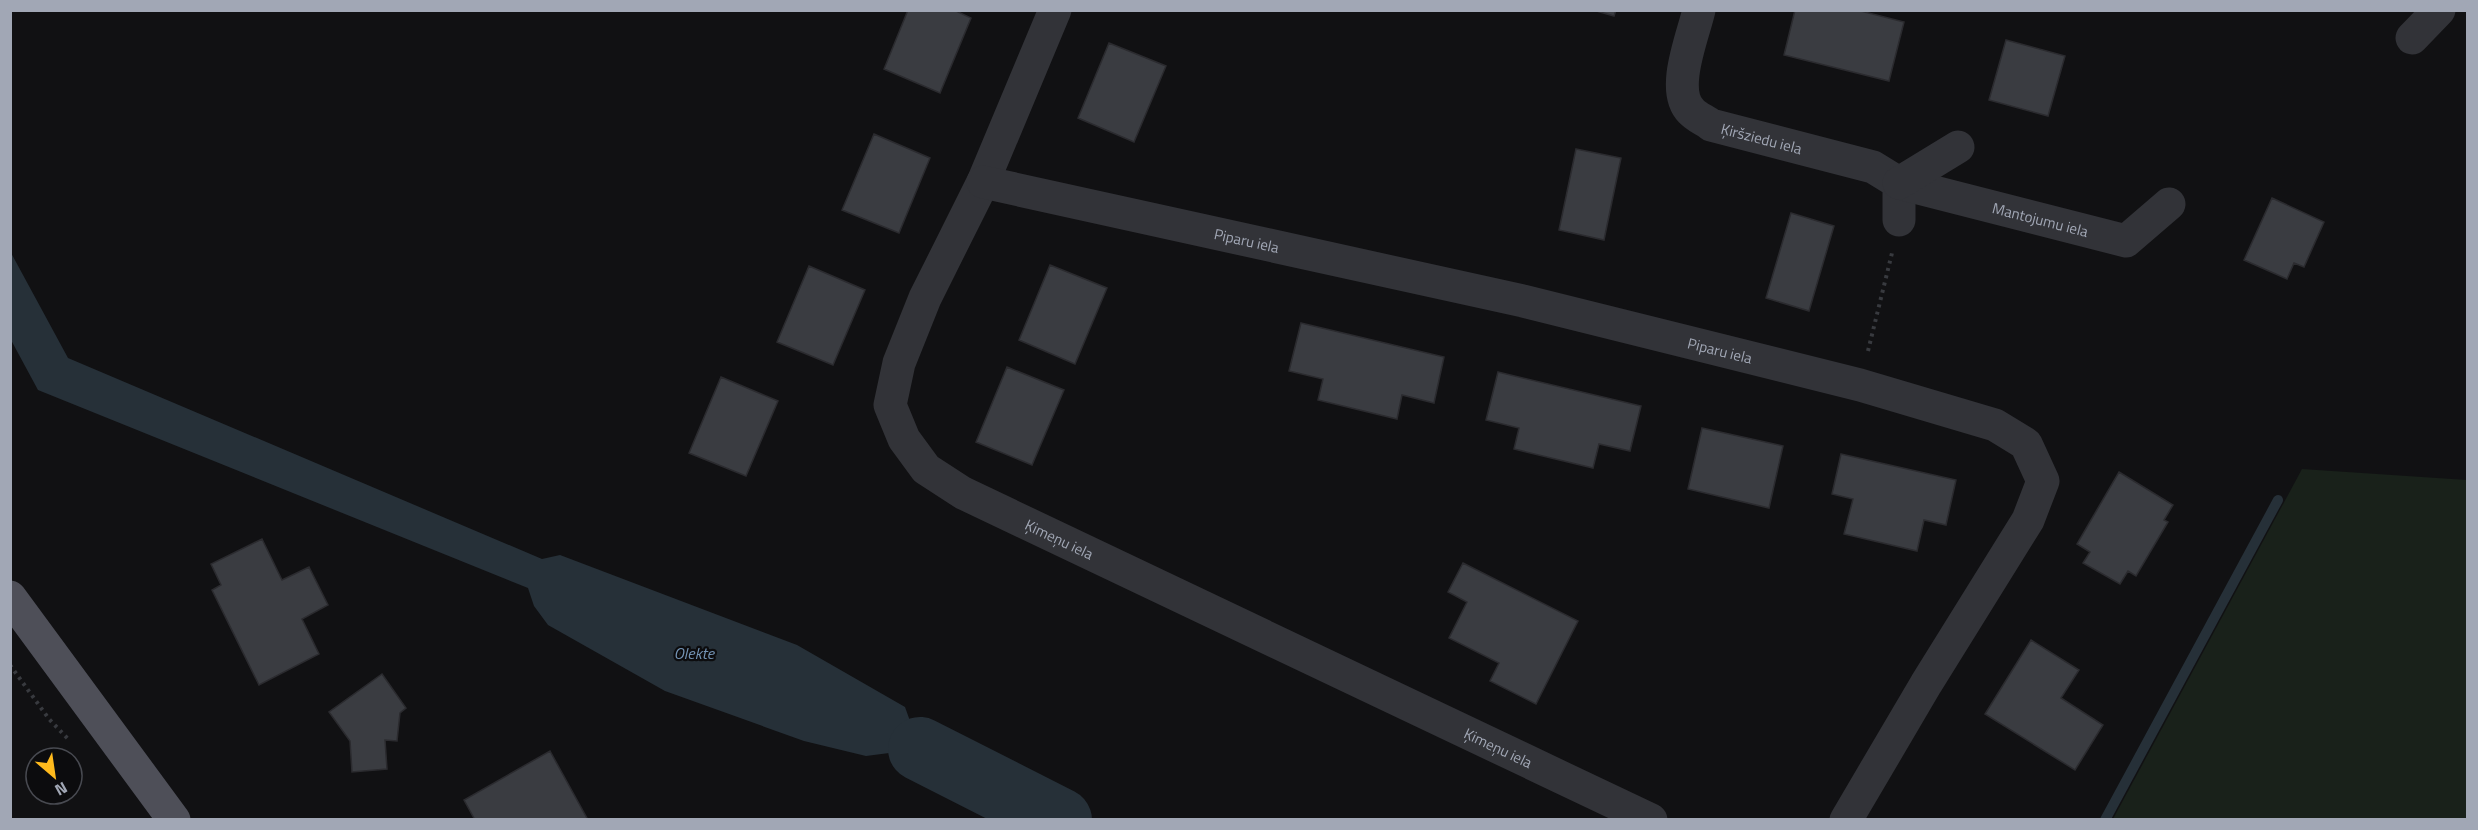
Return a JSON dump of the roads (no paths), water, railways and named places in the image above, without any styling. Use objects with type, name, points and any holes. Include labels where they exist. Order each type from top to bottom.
[{"type":"main road","points":[[10,597],[174,819]]},
{"type":"street","name":"Ķimeņu iela","points":[[1055,10],[984,182],[925,298],[899,363],[890,405],[904,439],[926,469],[963,493],[1651,819]]},
{"type":"street","name":"Ķiršziedu iela","points":[[1699,10],[1682,76],[1683,94],[1690,111],[1711,125],[1873,166],[1899,183]]},
{"type":"street","points":[[2412,38],[2439,10]]},
{"type":"street","points":[[1899,220],[1899,183],[1958,147]]},
{"type":"street","name":"Piparu iela","points":[[984,182],[1523,301],[1860,385],[1995,425],[2026,444],[2043,481],[2028,520],[1926,684],[1846,819]]},
{"type":"street","name":"Mantojumu iela","points":[[1899,183],[2126,241],[2169,204]]},
{"type":"water","name":"Olekte","points":[[10,251],[68,358],[542,559],[560,555],[797,645],[905,707],[920,749],[866,756],[804,741],[665,691],[548,625],[534,606],[528,588],[38,390],[11,340]]},
{"type":"waterway","points":[[2105,820],[2278,500]]},
{"type":"waterway","name":"Olekte","points":[[920,749],[1060,820]]}]
